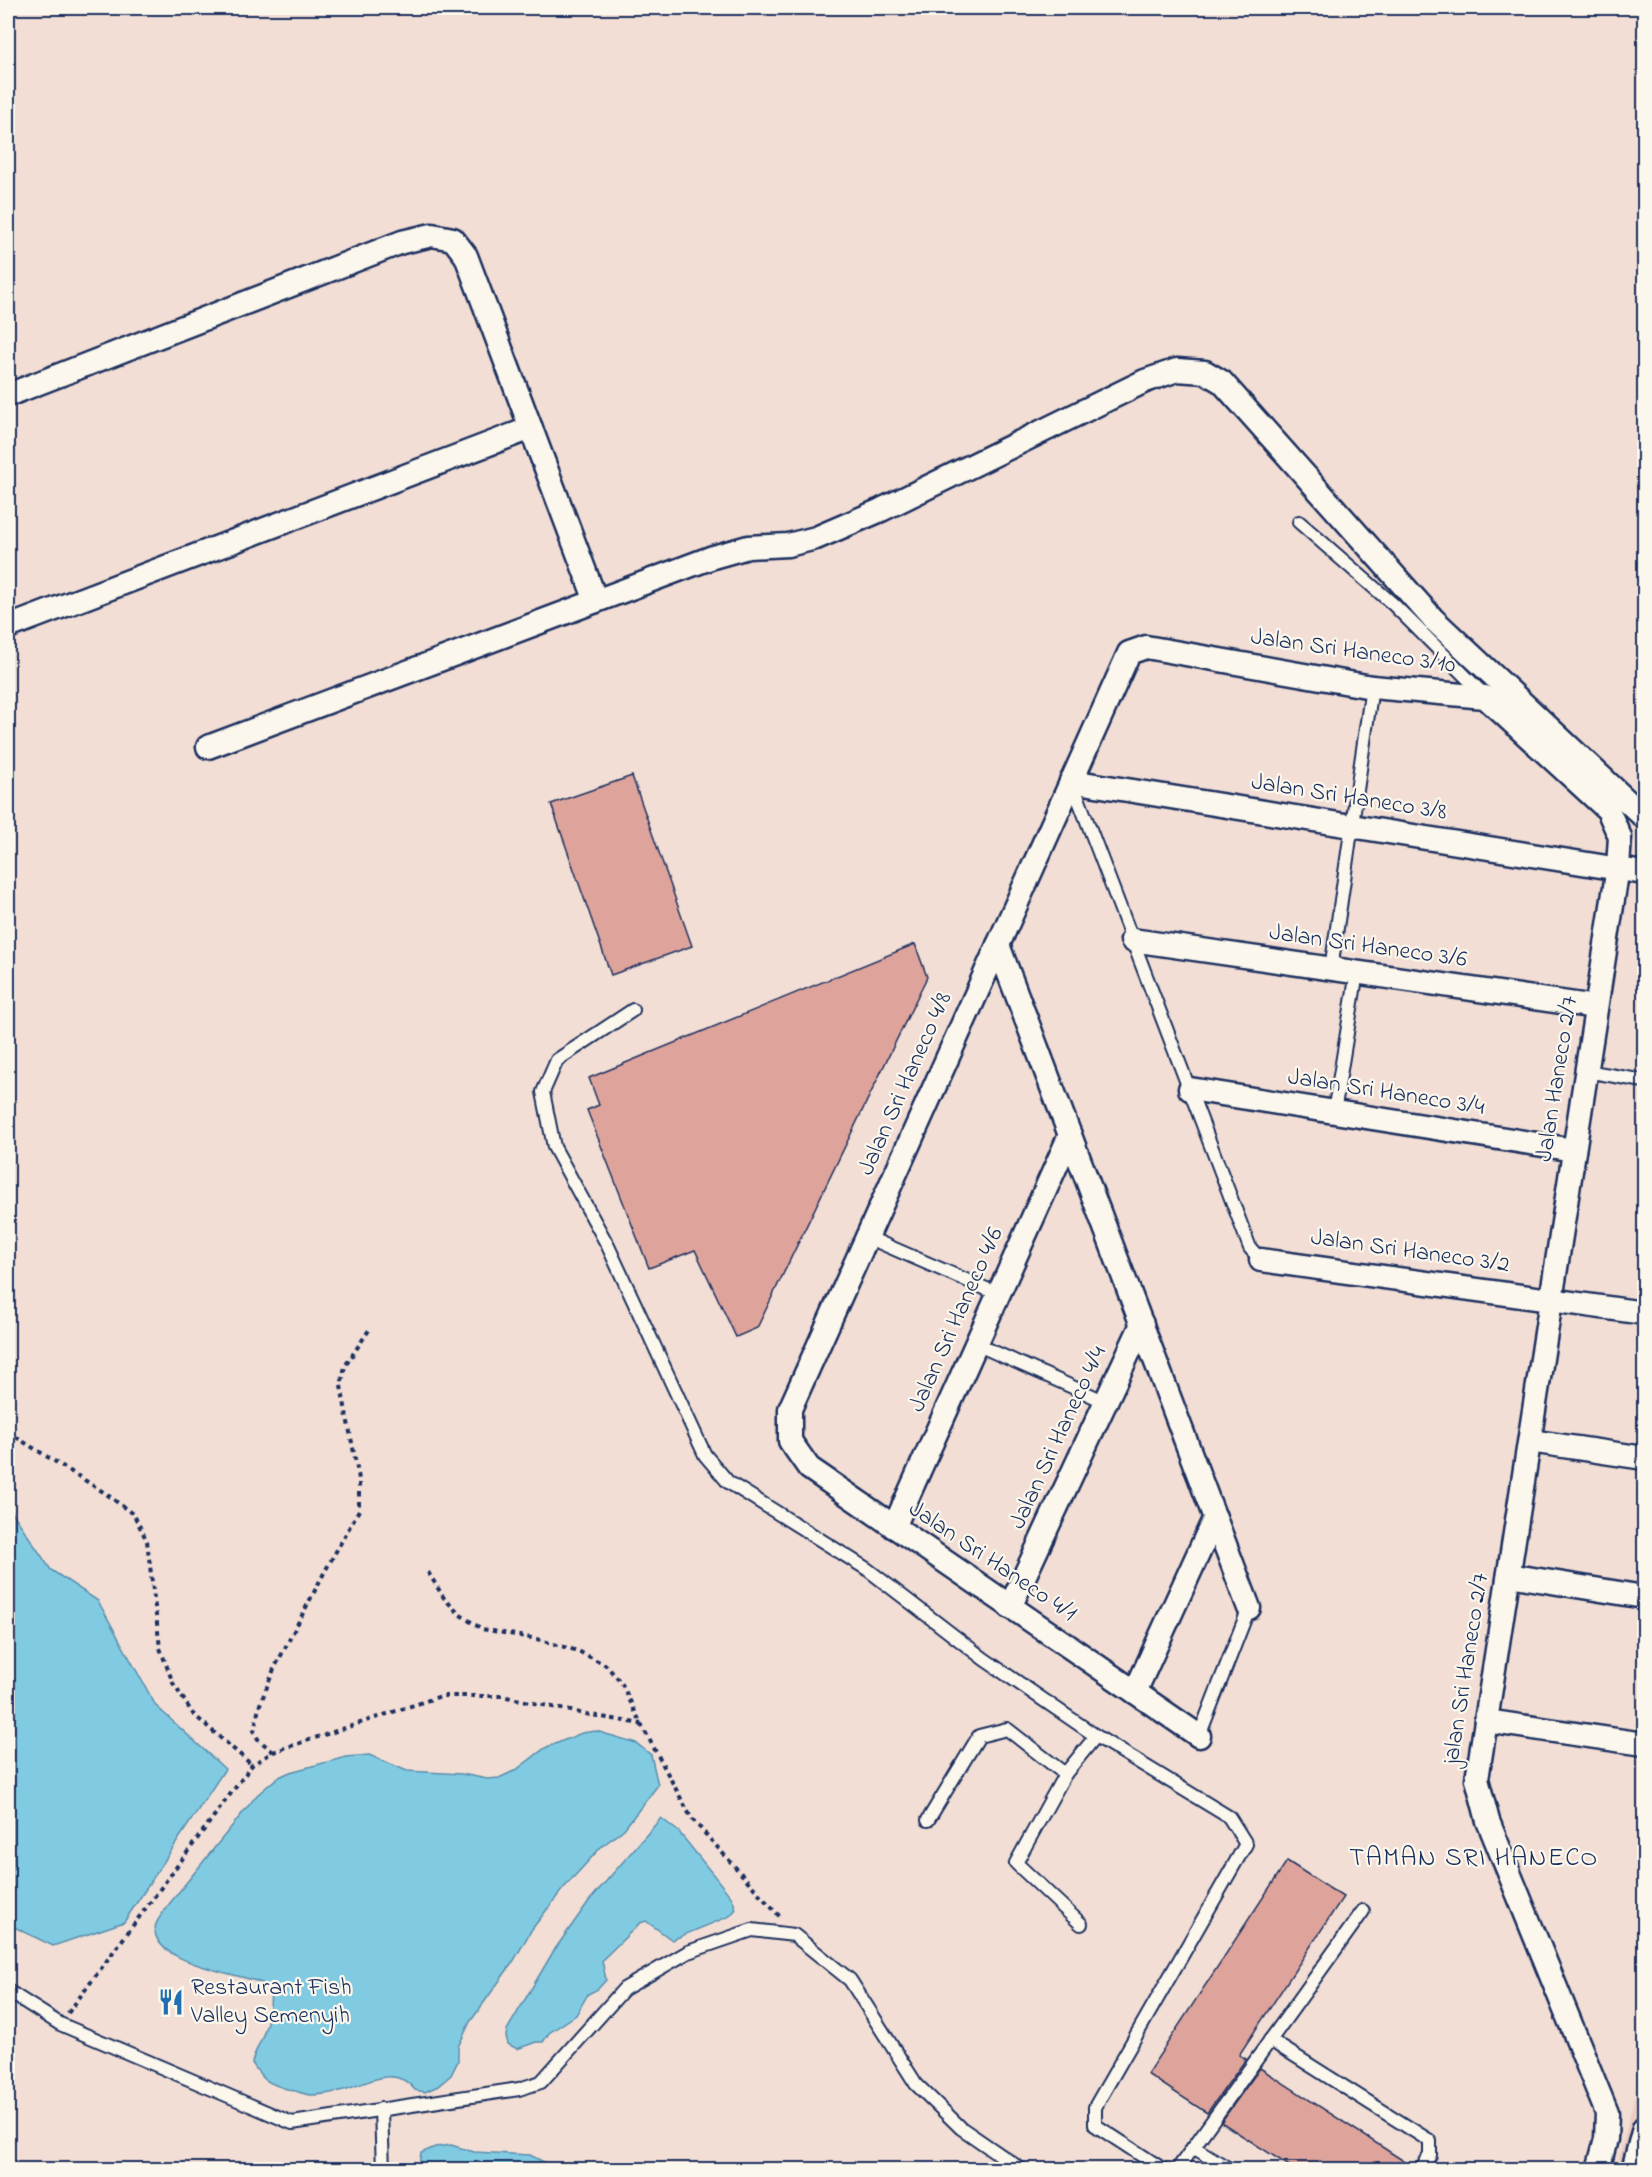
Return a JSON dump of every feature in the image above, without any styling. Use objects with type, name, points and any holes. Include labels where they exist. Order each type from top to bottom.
[{"type":"street","points":[[8,395],[402,242],[432,235],[453,239],[466,256],[596,601]]},
{"type":"street","points":[[208,747],[713,557],[748,547],[789,545],[816,538],[1145,381],[1177,370],[1205,372],[1222,382],[1433,619],[1644,817]]},
{"type":"street","points":[[8,627],[531,428]]},
{"type":"street","name":"Jalan Sri Haneco 3/10","points":[[1071,781],[1129,653],[1146,646],[1372,687],[1485,697]]},
{"type":"street","points":[[1485,697],[1608,810],[1620,837],[1618,867]]},
{"type":"street","name":"Jalan Sri Haneco 3/8","points":[[1071,781],[1351,827],[1618,867],[1644,873]]},
{"type":"street","name":"Jalan Sri Haneco 4/8","points":[[790,1409],[1071,781]]},
{"type":"street","name":"Jalan Haneco 2/7","points":[[1551,1298],[1618,867]]},
{"type":"street","name":"Jalan Sri Haneco 3/6","points":[[1132,940],[1596,1007]]},
{"type":"street","points":[[998,945],[1249,1608]]},
{"type":"street","name":"Jalan Sri Haneco 3/4","points":[[1190,1089],[1574,1150]]},
{"type":"street","name":"Jalan Sri Haneco 4/6","points":[[894,1527],[1071,1135]]},
{"type":"street","name":"Jalan Sri Haneco 3/2","points":[[1261,1260],[1551,1298],[1644,1313]]},
{"type":"street","name":"jalan Sri Haneco 2/7","points":[[1551,1298],[1477,1779],[1488,1821],[1608,2114],[1606,2139],[1598,2169]]},
{"type":"street","name":"Jalan Sri Haneco 4/4","points":[[1010,1606],[1142,1324]]},
{"type":"street","name":"Jalan Sri Haneco 4/1","points":[[790,1409],[790,1441],[809,1468],[1199,1736]]},
{"type":"street","points":[[1530,1441],[1644,1458]]},
{"type":"street","points":[[1135,1692],[1215,1517]]},
{"type":"street","points":[[1509,1575],[1644,1597]]},
{"type":"street","points":[[1486,1721],[1644,1744]]},
{"type":"street","points":[[1636,2169],[1644,2128]]},
{"type":"lane","points":[[1299,522],[1394,605],[1485,697]]},
{"type":"lane","points":[[1332,969],[1372,687]]},
{"type":"lane","points":[[1071,781],[1251,1248],[1261,1260]]},
{"type":"lane","points":[[1334,1112],[1357,972]]},
{"type":"lane","points":[[633,1010],[557,1060],[543,1092],[554,1147],[608,1246],[705,1455],[728,1482],[867,1569],[984,1659],[1096,1736],[1229,1817],[1246,1844],[1095,2107],[1095,2125],[1164,2169]]},
{"type":"lane","points":[[1586,1071],[1644,1081]]},
{"type":"lane","points":[[867,1237],[998,1294]]},
{"type":"lane","points":[[976,1344],[1106,1402]]},
{"type":"lane","points":[[1199,1736],[1249,1608]]},
{"type":"lane","points":[[928,1820],[979,1736],[1007,1729],[1065,1774]]},
{"type":"lane","points":[[1081,1924],[1016,1863],[1065,1774],[1096,1736]]},
{"type":"lane","points":[[1177,2169],[1363,1911]]},
{"type":"lane","points":[[8,1991],[60,2024],[292,2123],[519,2089],[541,2082],[624,1989],[688,1952],[752,1930],[794,1935],[850,1980],[916,2084],[961,2128],[1022,2169]]},
{"type":"lane","points":[[1270,2040],[1430,2141],[1430,2155],[1421,2169]]},
{"type":"lane","points":[[381,2109],[383,2169]]},
{"type":"lane","points":[[1193,2147],[1231,2169]]},
{"type":"path","points":[[273,1752],[258,1739],[254,1732],[259,1707],[274,1669],[359,1510],[359,1479],[341,1386],[345,1366],[369,1330]]},
{"type":"path","points":[[8,1432],[105,1493],[134,1515],[147,1541],[160,1648],[173,1683],[193,1714],[252,1765]]},
{"type":"path","points":[[428,1572],[444,1598],[459,1614],[482,1629],[547,1642],[578,1651],[606,1665],[622,1684],[692,1819],[772,1907],[794,1935]]},
{"type":"path","points":[[60,2024],[252,1765],[273,1752],[441,1696],[502,1696],[641,1724]]},
{"type":"shaded area","points":[[1644,2059],[1644,2169],[1616,2169]]},
{"type":"water","points":[[8,1506],[51,1570],[98,1601],[156,1706],[225,1769],[124,1922],[53,1946],[8,1924]]},
{"type":"water","points":[[596,1731],[636,1743],[651,1755],[658,1785],[624,1829],[601,1847],[562,1890],[532,1929],[513,1962],[470,2022],[458,2047],[458,2061],[451,2075],[438,2086],[425,2092],[415,2090],[399,2078],[382,2077],[339,2091],[310,2095],[270,2083],[252,2063],[268,2019],[270,1990],[261,1983],[213,1970],[178,1957],[164,1948],[156,1937],[156,1924],[166,1908],[257,1795],[277,1778],[290,1772],[346,1757],[369,1755],[407,1771],[462,1774],[487,1779],[499,1778],[516,1770],[545,1748],[582,1733]]},
{"type":"water","points":[[661,1818],[679,1832],[732,1898],[736,1909],[730,1916],[672,1940],[646,1921],[640,1923],[602,1960],[606,1980],[598,1989],[588,1994],[576,2015],[549,2033],[543,2042],[536,2042],[517,2049],[508,2044],[507,2030],[553,1952],[589,1901]]},
{"type":"water","points":[[451,2145],[474,2152],[530,2155],[558,2169],[418,2169],[421,2153],[435,2147]]},
{"type":"building","points":[[632,776],[692,946],[611,975],[551,804]]},
{"type":"building","points":[[915,944],[927,977],[757,1328],[736,1337],[695,1250],[649,1268],[587,1110],[599,1105],[589,1078]]},
{"type":"building","points":[[1287,1861],[1343,1897],[1239,2055],[1246,2059],[1207,2113],[1147,2074]]},
{"type":"building","points":[[1260,2068],[1413,2169],[1294,2169],[1221,2122]]},
{"type":"place","name":"Restaurant Fish Valley Semenyih","points":[[171,2002]]},
{"type":"district","name":"TAMAN SRI HANECO","points":[[1474,1859]]}]
